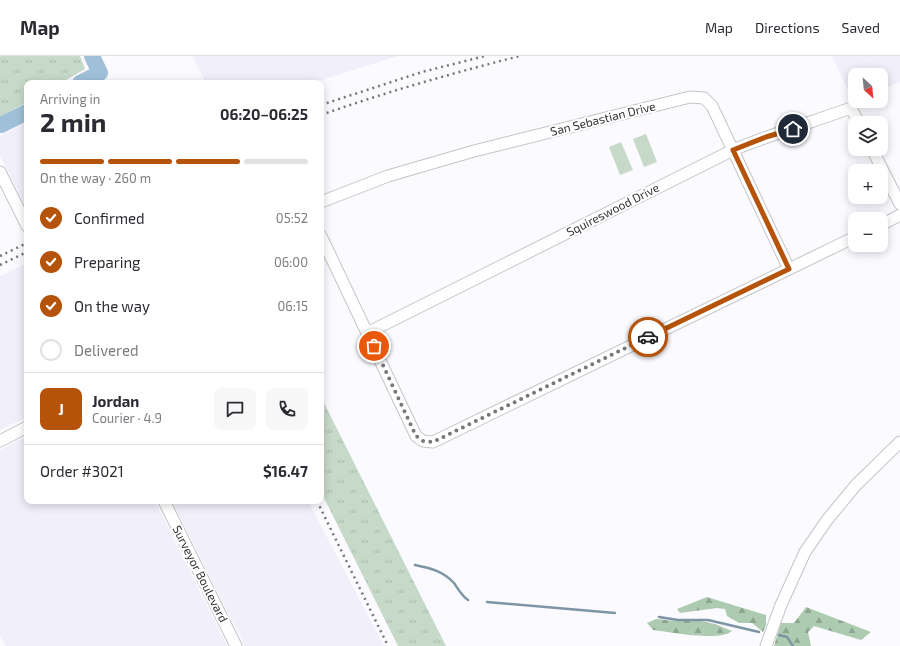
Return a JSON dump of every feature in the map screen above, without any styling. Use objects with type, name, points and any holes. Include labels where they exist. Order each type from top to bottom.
[{"type":"street","name":"San Sebastian Drive","points":[[324,201],[388,176],[474,151],[690,97],[704,98],[712,106],[789,269]]},
{"type":"street","name":"Squireswood Drive","points":[[367,333],[733,150],[851,108],[855,116]]},
{"type":"street","points":[[876,156],[900,204]]},
{"type":"street","points":[[0,172],[24,220]]},
{"type":"street","points":[[888,221],[900,215]]},
{"type":"street","points":[[324,242],[416,436],[423,441],[433,442],[848,240]]},
{"type":"street","points":[[0,441],[24,429]]},
{"type":"street","points":[[766,646],[783,600],[805,552],[827,520],[856,485],[900,442]]},
{"type":"street","name":"Surveyor Boulevard","points":[[165,504],[236,646]]},
{"type":"shaded area","points":[[192,56],[398,56],[322,80],[204,80]]},
{"type":"shaded area","points":[[832,56],[900,56],[900,82],[888,87],[888,68],[848,68],[848,89]]},
{"type":"shaded area","points":[[24,124],[24,204],[0,155],[0,136]]},
{"type":"shaded area","points":[[24,264],[24,418],[0,430],[0,276]]},
{"type":"shaded area","points":[[24,438],[24,504],[156,504],[227,646],[6,646],[0,635],[0,450]]},
{"type":"shaded area","points":[[174,504],[310,504],[384,646],[245,646]]},
{"type":"green space","points":[[0,56],[80,56],[85,69],[66,80],[24,80],[24,104],[0,117]]},
{"type":"green space","points":[[646,134],[657,162],[644,167],[633,139]]},
{"type":"green space","points":[[621,142],[633,170],[620,175],[609,147]]},
{"type":"green space","points":[[324,403],[446,646],[398,646],[324,498]]},
{"type":"green space","points":[[707,597],[766,615],[766,625],[763,632],[752,623],[739,623],[727,616],[725,609],[717,608],[680,613],[677,609]]},
{"type":"green space","points":[[806,607],[871,632],[861,640],[814,626],[808,632],[811,646],[774,646],[781,623],[794,623]]},
{"type":"green space","points":[[656,619],[677,621],[696,620],[715,624],[732,631],[717,636],[706,636],[653,630],[647,623]]},
{"type":"waterway","points":[[86,80],[100,73],[92,56]]},
{"type":"waterway","points":[[1,125],[24,114]]},
{"type":"waterway","points":[[415,565],[441,573],[450,579],[468,600]]},
{"type":"waterway","points":[[487,602],[615,613]]},
{"type":"waterway","points":[[659,617],[678,620],[708,620],[759,632]]},
{"type":"waterway","points":[[779,635],[787,637],[793,646]]},
{"type":"railway","points":[[324,104],[422,72],[485,56]]},
{"type":"railway","points":[[324,114],[420,83],[520,56]]},
{"type":"railway","points":[[0,256],[24,244]]},
{"type":"railway","points":[[0,265],[24,253]]},
{"type":"railway","points":[[318,504],[388,646]]},
{"type":"way so far","points":[[374,346],[416,436],[423,441],[433,442],[648,337]]},
{"type":"route","points":[[648,337],[789,269],[733,150],[766,137],[793,129]]}]
